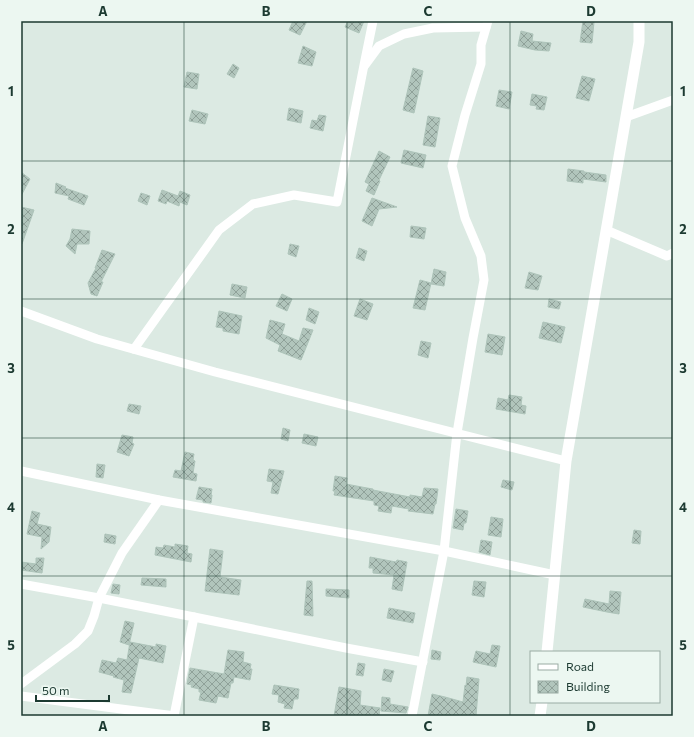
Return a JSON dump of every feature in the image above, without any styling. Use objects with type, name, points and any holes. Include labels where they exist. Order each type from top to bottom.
[{"type":"street","points":[[355,110],[373,21]]},
{"type":"street","points":[[547,651],[566,461],[626,117],[638,42],[639,21]]},
{"type":"street","points":[[134,349],[219,230],[253,204],[294,195],[337,202],[364,66],[379,46],[404,34],[433,28],[487,24],[481,45],[481,64],[465,115],[452,166],[465,218],[481,256],[484,280],[457,434],[444,551],[412,716]]},
{"type":"street","points":[[626,117],[673,100]]},
{"type":"street","points":[[606,230],[671,257]]},
{"type":"street","points":[[21,311],[97,339],[222,374],[566,461]]},
{"type":"street","points":[[21,471],[160,500],[444,551],[555,575]]},
{"type":"street","points":[[21,684],[75,644],[88,631],[99,598],[122,553],[160,500]]},
{"type":"street","points":[[21,584],[194,616],[423,662]]},
{"type":"street","points":[[21,696],[174,716],[194,616]]},
{"type":"street","points":[[540,716],[542,703]]},
{"type":"building","points":[[293,21],[307,21],[300,35],[289,30]]},
{"type":"building","points":[[348,21],[364,21],[359,33],[345,27]]},
{"type":"building","points":[[583,21],[594,22],[592,43],[580,42]]},
{"type":"building","points":[[521,31],[533,34],[532,41],[551,43],[549,51],[535,50],[518,46]]},
{"type":"building","points":[[303,46],[316,52],[312,66],[298,63]]},
{"type":"building","points":[[233,64],[239,68],[234,78],[227,74]]},
{"type":"building","points":[[413,68],[423,71],[414,113],[403,110]]},
{"type":"building","points":[[187,72],[199,74],[197,89],[184,87]]},
{"type":"building","points":[[582,76],[595,79],[589,101],[576,98]]},
{"type":"building","points":[[499,90],[512,92],[509,109],[496,106]]},
{"type":"building","points":[[532,94],[547,97],[544,110],[536,109],[537,106],[530,105]]},
{"type":"building","points":[[289,108],[303,111],[301,123],[287,120]]},
{"type":"building","points":[[192,110],[208,114],[205,124],[189,121]]},
{"type":"building","points":[[319,115],[326,116],[323,131],[310,128],[312,120],[317,121]]},
{"type":"building","points":[[428,116],[440,118],[435,147],[423,145]]},
{"type":"building","points":[[404,150],[426,155],[423,168],[401,163]]},
{"type":"building","points":[[379,151],[390,157],[379,180],[380,181],[374,195],[366,191],[369,184],[365,182]]},
{"type":"building","points":[[568,169],[606,175],[606,182],[583,179],[583,183],[567,181]]},
{"type":"building","points":[[21,172],[30,179],[21,196]]},
{"type":"building","points":[[56,183],[66,187],[65,188],[88,196],[84,205],[68,199],[69,196],[55,193]]},
{"type":"building","points":[[162,190],[178,196],[180,191],[190,195],[187,205],[180,202],[179,206],[167,201],[166,204],[158,201]]},
{"type":"building","points":[[141,193],[150,196],[147,205],[138,201]]},
{"type":"building","points":[[372,198],[397,207],[379,209],[372,226],[362,221]]},
{"type":"building","points":[[21,207],[34,210],[22,244],[21,244]]},
{"type":"building","points":[[411,226],[426,228],[424,239],[410,237]]},
{"type":"building","points":[[72,229],[90,231],[89,244],[77,244],[75,254],[66,246],[70,239]]},
{"type":"building","points":[[290,244],[299,246],[296,257],[288,254]]},
{"type":"building","points":[[359,248],[367,251],[364,261],[356,258]]},
{"type":"building","points":[[102,250],[115,254],[101,282],[103,282],[97,296],[91,294],[88,283],[96,268]]},
{"type":"building","points":[[434,269],[446,272],[444,286],[431,284]]},
{"type":"building","points":[[529,272],[542,276],[538,290],[525,288]]},
{"type":"building","points":[[420,280],[431,283],[425,310],[413,308]]},
{"type":"building","points":[[232,284],[247,287],[245,298],[230,295]]},
{"type":"building","points":[[282,294],[292,299],[287,311],[276,306]]},
{"type":"building","points":[[360,299],[373,304],[367,320],[354,316]]},
{"type":"building","points":[[549,299],[561,302],[559,309],[548,307]]},
{"type":"building","points":[[309,308],[319,312],[315,324],[306,320]]},
{"type":"building","points":[[219,311],[242,316],[239,334],[223,331],[223,328],[216,327]]},
{"type":"building","points":[[270,320],[285,324],[282,334],[299,341],[303,328],[313,330],[301,360],[278,351],[280,345],[266,338]]},
{"type":"building","points":[[543,322],[565,327],[561,343],[539,338]]},
{"type":"building","points":[[488,334],[505,337],[502,355],[485,352]]},
{"type":"building","points":[[421,341],[431,343],[428,358],[418,355]]},
{"type":"building","points":[[509,395],[522,397],[521,405],[526,406],[525,414],[496,409],[498,398],[508,400]]},
{"type":"building","points":[[129,404],[141,406],[139,414],[127,411]]},
{"type":"building","points":[[283,428],[290,430],[288,441],[281,439]]},
{"type":"building","points":[[304,434],[318,437],[316,446],[302,443]]},
{"type":"building","points":[[122,435],[133,437],[132,443],[134,444],[129,456],[117,452]]},
{"type":"building","points":[[185,452],[194,454],[193,460],[195,461],[193,473],[197,474],[196,481],[173,477],[175,470],[181,471]]},
{"type":"building","points":[[97,464],[105,465],[103,478],[96,477]]},
{"type":"building","points":[[269,469],[284,471],[278,494],[271,493],[273,482],[267,481]]},
{"type":"building","points":[[335,476],[347,478],[346,484],[410,497],[410,495],[422,497],[424,488],[438,489],[433,514],[408,511],[409,509],[392,506],[391,513],[378,511],[379,506],[374,505],[374,501],[334,495],[335,491],[333,491]]},
{"type":"building","points":[[503,480],[514,482],[512,490],[501,487]]},
{"type":"building","points":[[199,487],[212,489],[211,503],[196,499]]},
{"type":"building","points":[[456,509],[468,511],[463,530],[453,528]]},
{"type":"building","points":[[32,511],[40,513],[37,524],[51,527],[49,542],[41,549],[42,537],[27,534]]},
{"type":"building","points":[[491,517],[503,519],[501,537],[488,535]]},
{"type":"building","points":[[634,530],[641,531],[640,544],[632,543]]},
{"type":"building","points":[[105,534],[116,536],[115,544],[104,542]]},
{"type":"building","points":[[481,540],[492,542],[490,555],[479,552]]},
{"type":"building","points":[[175,544],[188,546],[187,553],[192,554],[191,562],[155,555],[156,547],[163,548],[164,545],[175,547]]},
{"type":"building","points":[[210,549],[223,551],[220,577],[241,580],[239,595],[205,591]]},
{"type":"building","points":[[370,557],[396,562],[397,560],[407,562],[402,591],[392,589],[394,575],[373,573],[373,568],[369,568]]},
{"type":"building","points":[[36,558],[44,558],[42,573],[21,570],[21,562],[36,564]]},
{"type":"building","points":[[142,578],[166,579],[166,587],[141,585]]},
{"type":"building","points":[[307,581],[312,581],[313,616],[304,615]]},
{"type":"building","points":[[474,581],[486,582],[484,597],[472,595]]},
{"type":"building","points":[[113,584],[120,585],[119,594],[111,593]]},
{"type":"building","points":[[326,589],[349,590],[349,598],[326,596]]},
{"type":"building","points":[[610,591],[621,592],[619,614],[583,607],[585,599],[609,604]]},
{"type":"building","points":[[389,608],[415,613],[413,623],[387,618]]},
{"type":"building","points":[[125,621],[134,623],[129,645],[120,642]]},
{"type":"building","points":[[130,642],[156,647],[156,644],[166,646],[163,663],[139,658],[131,693],[122,692],[124,680],[99,672],[102,660],[116,663],[118,658],[127,660]]},
{"type":"building","points":[[492,645],[500,646],[496,667],[473,662],[476,651],[490,654]]},
{"type":"building","points":[[228,650],[244,652],[243,662],[251,664],[250,669],[252,669],[250,680],[234,677],[233,683],[231,683],[228,698],[218,696],[216,703],[199,700],[201,692],[199,692],[199,689],[191,687],[192,685],[187,684],[190,668],[224,674]]},
{"type":"building","points":[[432,650],[441,652],[440,660],[431,659]]},
{"type":"building","points":[[358,663],[365,664],[363,676],[356,675]]},
{"type":"building","points":[[384,669],[394,671],[391,682],[382,680]]},
{"type":"building","points":[[467,677],[479,679],[476,716],[428,716],[432,694],[463,702]]},
{"type":"building","points":[[274,685],[299,689],[298,699],[294,699],[292,709],[284,708],[285,704],[278,702],[279,695],[272,694]]},
{"type":"building","points":[[339,687],[361,691],[360,705],[380,708],[379,716],[334,716]]},
{"type":"building","points":[[382,697],[390,698],[390,704],[408,707],[406,713],[381,711]]}]
